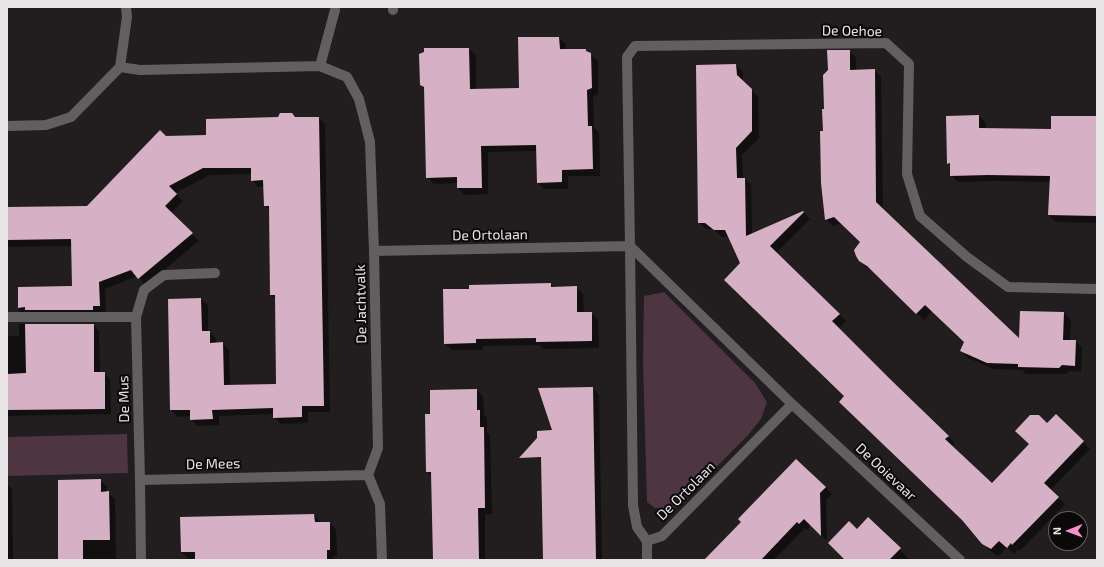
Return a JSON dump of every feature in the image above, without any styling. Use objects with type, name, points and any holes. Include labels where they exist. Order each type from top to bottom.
[{"type":"street","points":[[7,126],[46,125],[70,117],[120,67],[127,17],[126,7]]},
{"type":"street","points":[[320,66],[335,10]]},
{"type":"street","name":"De Oehoe","points":[[630,246],[626,57],[635,46],[886,43],[909,64],[907,174],[920,216],[967,258],[1008,287],[1097,289]]},
{"type":"street","name":"De Jachtvalk","points":[[120,67],[140,70],[320,66],[347,77],[359,99],[370,142],[378,448],[368,474]]},
{"type":"street","points":[[630,246],[792,404]]},
{"type":"street","name":"De Ortolaan","points":[[374,252],[630,246],[632,505],[636,526],[647,541],[662,536],[792,404]]},
{"type":"street","name":"De Mus","points":[[140,480],[136,316],[144,290],[164,275],[214,273]]},
{"type":"street","points":[[7,317],[136,316]]},
{"type":"street","name":"De Ooievaar","points":[[792,404],[960,560]]},
{"type":"street","points":[[368,474],[380,504],[382,560]]},
{"type":"street","name":"De Mees","points":[[140,480],[368,474]]},
{"type":"street","points":[[140,480],[141,560]]},
{"type":"street","points":[[647,541],[647,560]]},
{"type":"shaded area","points":[[664,292],[755,383],[767,402],[761,419],[748,435],[676,508],[655,508],[647,502],[643,362],[644,296]]},
{"type":"shaded area","points":[[127,434],[128,473],[7,476],[7,437]]},
{"type":"building","points":[[518,37],[559,37],[560,49],[586,49],[586,51],[591,53],[592,88],[587,90],[588,126],[592,126],[593,169],[562,170],[562,182],[537,183],[536,145],[481,146],[482,188],[457,188],[457,177],[426,178],[424,87],[420,85],[419,54],[424,52],[424,48],[469,48],[470,89],[519,88]]},
{"type":"building","points":[[827,50],[850,50],[850,70],[875,69],[876,202],[1019,338],[1020,311],[1064,312],[1063,340],[1076,340],[1075,366],[1062,365],[1059,368],[1018,367],[1018,364],[987,363],[960,351],[964,342],[925,305],[916,314],[867,266],[859,261],[854,250],[860,242],[834,217],[825,220],[821,183],[820,131],[823,131],[823,75],[828,70]]},
{"type":"building","points":[[736,64],[737,75],[752,89],[752,131],[736,148],[737,178],[745,178],[746,236],[803,211],[804,212],[770,246],[840,314],[832,321],[949,436],[945,439],[992,483],[1029,444],[1015,431],[1030,415],[1039,415],[1047,423],[1056,414],[1084,441],[1044,483],[1059,497],[1012,545],[1011,543],[1007,548],[999,541],[991,549],[982,544],[962,520],[839,402],[844,396],[724,280],[740,263],[725,230],[714,230],[705,223],[698,223],[696,65]]},
{"type":"building","points":[[280,113],[292,113],[295,117],[319,117],[324,406],[302,406],[302,417],[273,418],[273,408],[212,410],[213,419],[190,420],[190,410],[170,410],[168,299],[201,298],[202,331],[210,331],[210,343],[223,342],[224,385],[276,384],[275,295],[270,295],[269,206],[264,206],[263,180],[251,181],[251,168],[203,168],[169,186],[177,194],[165,206],[193,233],[138,279],[131,270],[99,282],[100,306],[93,306],[93,310],[25,310],[25,307],[18,308],[18,287],[72,286],[71,239],[7,240],[7,207],[87,206],[160,130],[166,136],[206,135],[206,119],[278,117]]},
{"type":"building","points":[[979,115],[979,128],[1051,129],[1051,116],[1097,116],[1097,216],[1048,215],[1050,176],[950,176],[950,163],[947,164],[946,116]]},
{"type":"building","points":[[551,283],[551,287],[577,286],[577,312],[592,312],[592,341],[536,342],[536,338],[476,339],[476,343],[444,344],[443,289],[469,289],[469,285]]},
{"type":"building","points":[[25,324],[94,324],[94,372],[105,372],[105,409],[7,410],[7,374],[26,373]]},
{"type":"building","points":[[593,387],[596,560],[543,560],[541,457],[519,458],[537,438],[537,431],[552,430],[538,388]]},
{"type":"building","points":[[477,389],[477,410],[480,410],[480,427],[484,427],[485,508],[478,508],[479,560],[433,560],[431,472],[426,472],[425,414],[430,414],[430,390]]},
{"type":"building","points":[[796,459],[826,487],[820,493],[821,536],[804,519],[799,524],[797,522],[761,560],[704,560],[741,522],[738,519]]},
{"type":"building","points":[[101,479],[101,492],[109,491],[110,540],[83,540],[83,560],[58,560],[58,480]]},
{"type":"building","points":[[314,514],[315,522],[330,522],[330,550],[327,550],[327,560],[195,560],[195,552],[181,552],[180,517]]},
{"type":"building","points":[[868,517],[901,548],[889,560],[845,560],[828,543],[849,521],[857,529]]}]
